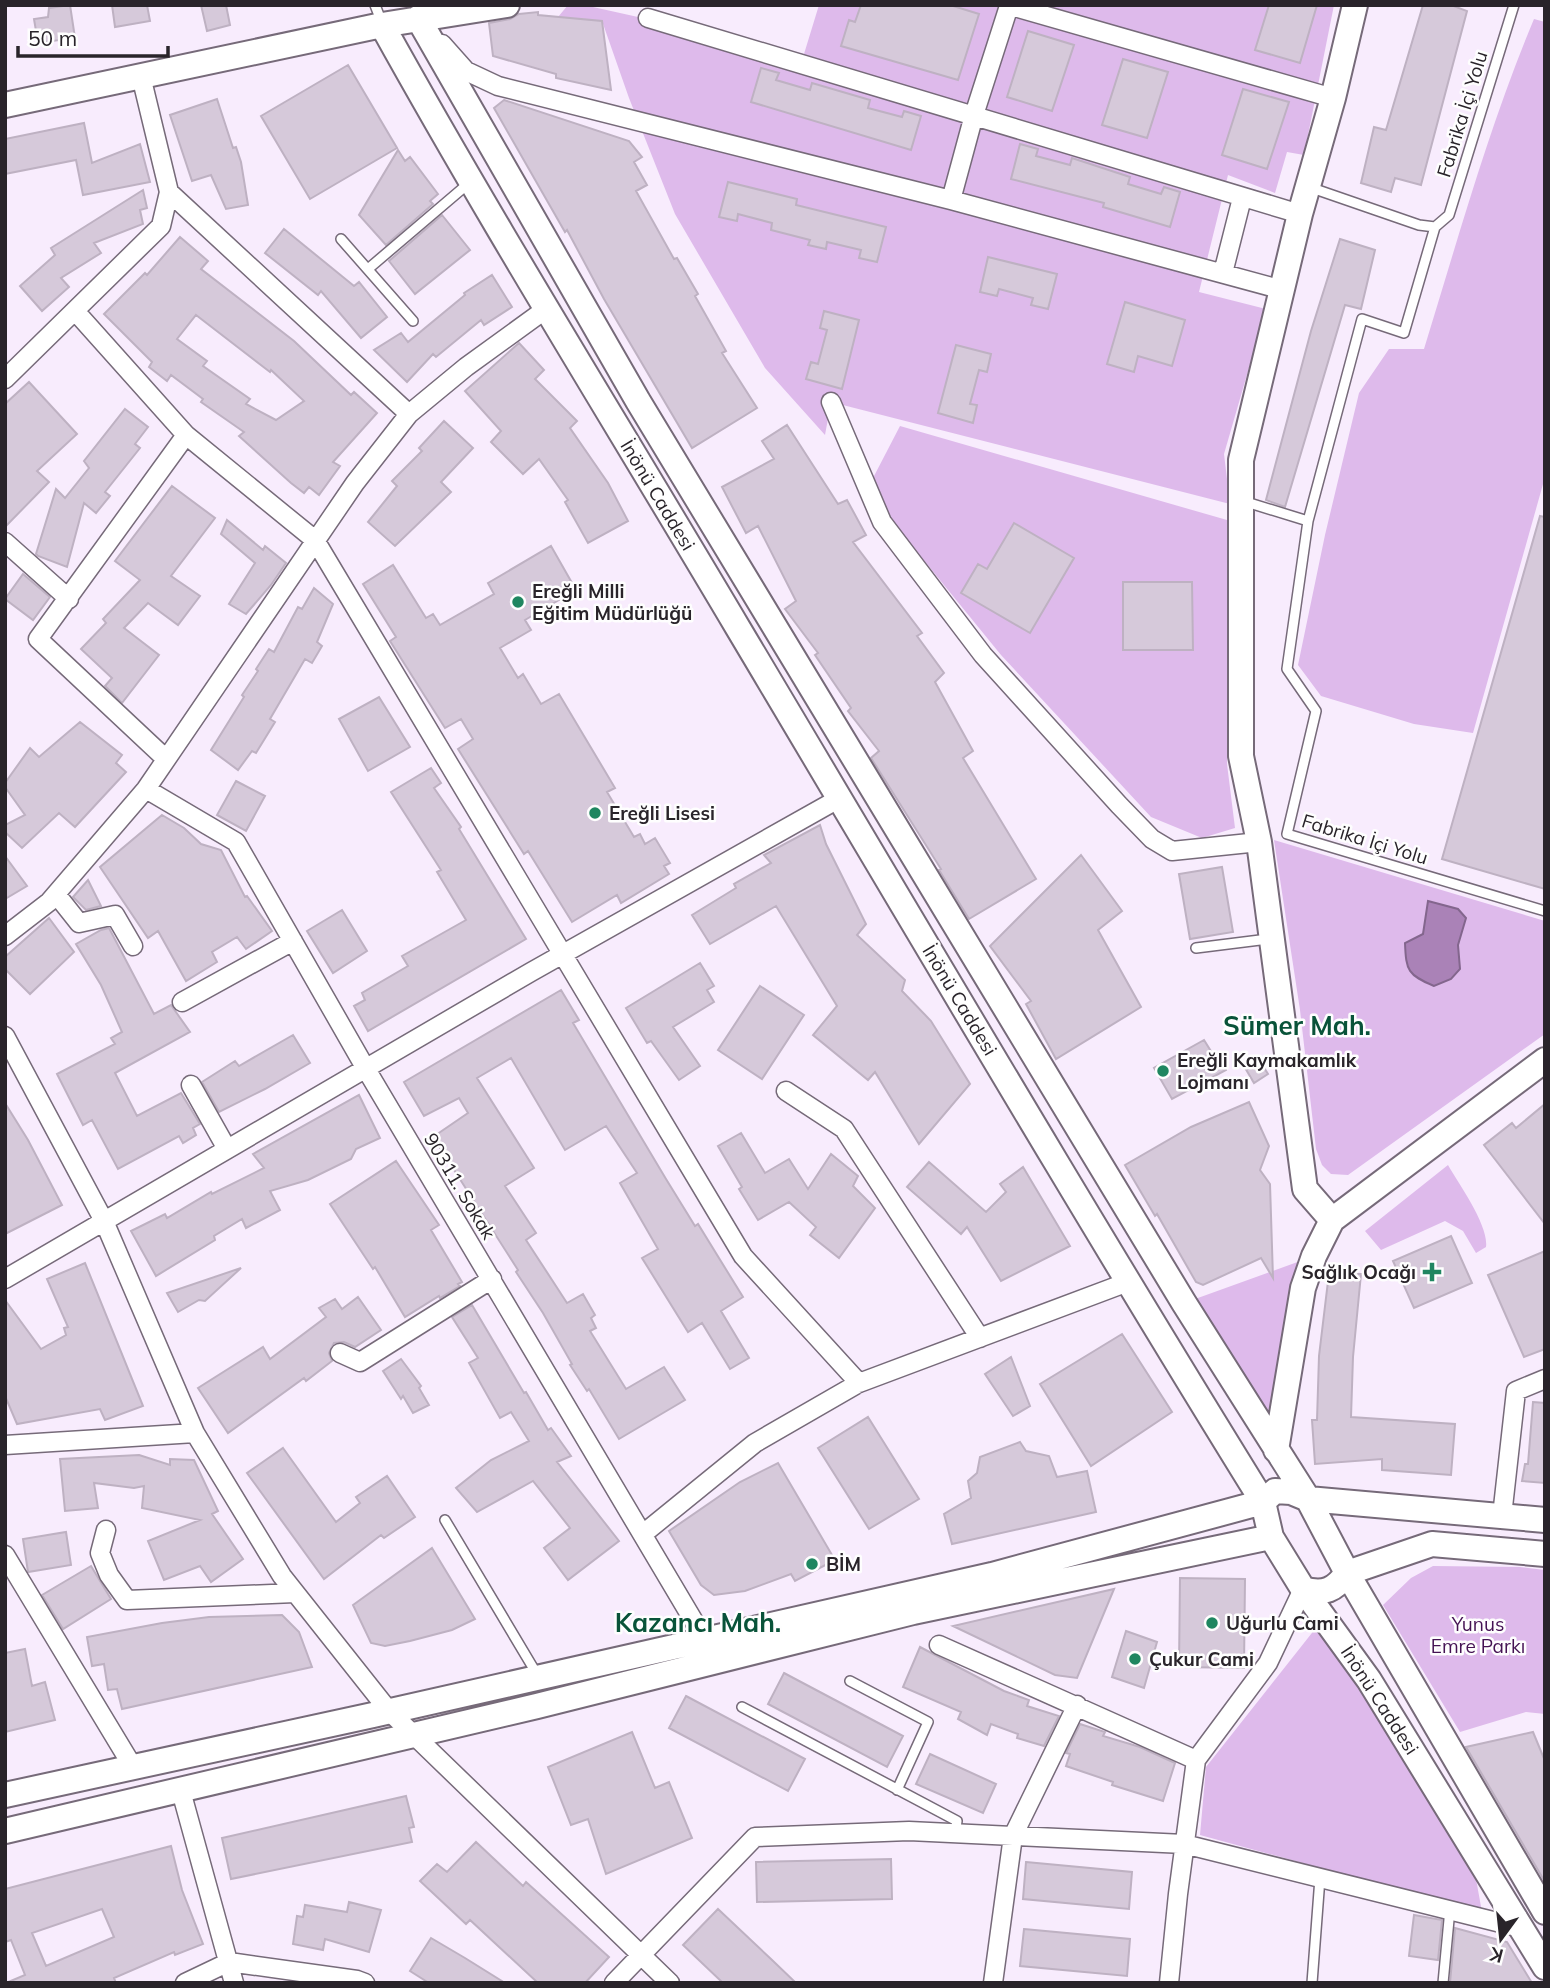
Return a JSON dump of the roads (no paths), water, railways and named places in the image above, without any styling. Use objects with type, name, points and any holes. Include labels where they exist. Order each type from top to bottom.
[{"type":"main road","points":[[5,106],[141,76],[379,15],[507,5]]},
{"type":"main road","points":[[1332,1220],[1305,1189],[1259,842],[1241,756],[1241,460],[1300,214],[1333,98],[1355,5]]},
{"type":"main road","points":[[420,10],[638,401],[1184,1303],[1308,1499],[1347,1573],[1544,1910]]},
{"type":"main road","name":"İnönü Caddesi","points":[[379,15],[471,182],[546,309],[1128,1282],[1263,1502],[1270,1537],[1303,1589],[1370,1680],[1545,1967]]},
{"type":"main road","points":[[1276,1450],[1303,1288],[1314,1256],[1332,1220],[1542,1066]]},
{"type":"main road","points":[[5,1795],[992,1575],[1263,1502],[1275,1492],[1291,1492],[1308,1499],[1545,1520]]},
{"type":"main road","points":[[5,1831],[415,1735],[913,1612],[1270,1537]]},
{"type":"main road","points":[[1303,1589],[1316,1593],[1328,1590],[1340,1584],[1347,1573],[1432,1544],[1545,1554]]},
{"type":"street","points":[[951,200],[1008,5],[1333,98]]},
{"type":"street","points":[[420,10],[466,71],[498,86],[951,200],[1283,290]]},
{"type":"street","points":[[648,19],[1300,214]]},
{"type":"street","points":[[5,379],[161,226],[169,192],[141,76]]},
{"type":"street","points":[[169,192],[409,414]]},
{"type":"street","points":[[1223,274],[1242,198]]},
{"type":"street","points":[[5,936],[49,902],[146,789],[315,540],[409,414],[466,367],[546,309]]},
{"type":"street","points":[[76,312],[186,435],[315,540],[743,1255],[859,1383]]},
{"type":"street","points":[[831,402],[882,522],[983,654],[1152,839],[1172,851],[1259,842]]},
{"type":"street","points":[[166,758],[38,639],[186,435]]},
{"type":"street","points":[[5,542],[68,599]]},
{"type":"street","name":"90311. Sokak","points":[[146,789],[236,842],[366,1069],[705,1640]]},
{"type":"street","points":[[5,1279],[563,954],[839,799]]},
{"type":"street","points":[[56,894],[79,923],[115,915],[133,946]]},
{"type":"street","points":[[182,1002],[293,941]]},
{"type":"street","points":[[5,1037],[104,1221],[195,1433],[282,1576],[389,1711],[670,1983]]},
{"type":"street","points":[[191,1085],[227,1149]]},
{"type":"street","points":[[786,1091],[844,1129],[980,1338]]},
{"type":"street","points":[[340,1353],[360,1362],[492,1279]]},
{"type":"street","points":[[643,1534],[755,1443],[859,1383],[1128,1282]]},
{"type":"street","points":[[1502,1516],[1516,1391],[1545,1379]]},
{"type":"street","points":[[5,1446],[195,1433]]},
{"type":"street","points":[[106,1530],[100,1553],[108,1575],[127,1601],[295,1593]]},
{"type":"street","points":[[5,1555],[133,1767]]},
{"type":"street","points":[[1169,1983],[1196,1760],[1268,1663],[1303,1589]]},
{"type":"street","points":[[939,1645],[1196,1760]]},
{"type":"street","points":[[993,1983],[1013,1836],[1077,1706]]},
{"type":"street","points":[[181,1791],[234,1983]]},
{"type":"street","points":[[614,1983],[755,1837],[909,1831],[1184,1844],[1521,1928]]},
{"type":"street","points":[[185,1983],[229,1962],[365,1983]]},
{"type":"lane","name":"Fabrika İçi Yolu","points":[[1514,5],[1449,215],[1435,227],[1404,332],[1362,319],[1308,522],[1287,669],[1316,711],[1287,834],[1545,911]]},
{"type":"lane","points":[[368,269],[471,182]]},
{"type":"lane","points":[[1307,187],[1419,225],[1435,227]]},
{"type":"lane","points":[[341,239],[413,321]]},
{"type":"lane","points":[[1241,500],[1308,522]]},
{"type":"lane","points":[[1196,948],[1273,938]]},
{"type":"lane","points":[[445,1520],[539,1678]]},
{"type":"lane","points":[[850,1681],[928,1722],[897,1790]]},
{"type":"lane","points":[[742,1707],[957,1821],[955,1834]]},
{"type":"lane","points":[[1312,1983],[1320,1878]]},
{"type":"lane","points":[[1443,1983],[1450,1909]]},
{"type":"place","name":"Ereğli Milli Eğitim Müdürlüğü","points":[[518,602]]},
{"type":"place","name":"Ereğli Lisesi","points":[[595,813]]},
{"type":"place","name":"Ereğli Kaymakamlık Lojmanı","points":[[1163,1071]]},
{"type":"place","name":"Sağlık Ocağı","points":[[1432,1272]]},
{"type":"place","name":"BİM","points":[[812,1564]]},
{"type":"place","name":"Uğurlu Cami","points":[[1212,1623]]},
{"type":"place","name":"Çukur Cami","points":[[1135,1659]]},
{"type":"district","name":"Sümer Mah.","points":[[1297,1026]]},
{"type":"district","name":"Kazancı Mah.","points":[[698,1623]]},
{"type":"park label","name":"Yunus Emre Parkı","points":[[1478,1635]]}]
